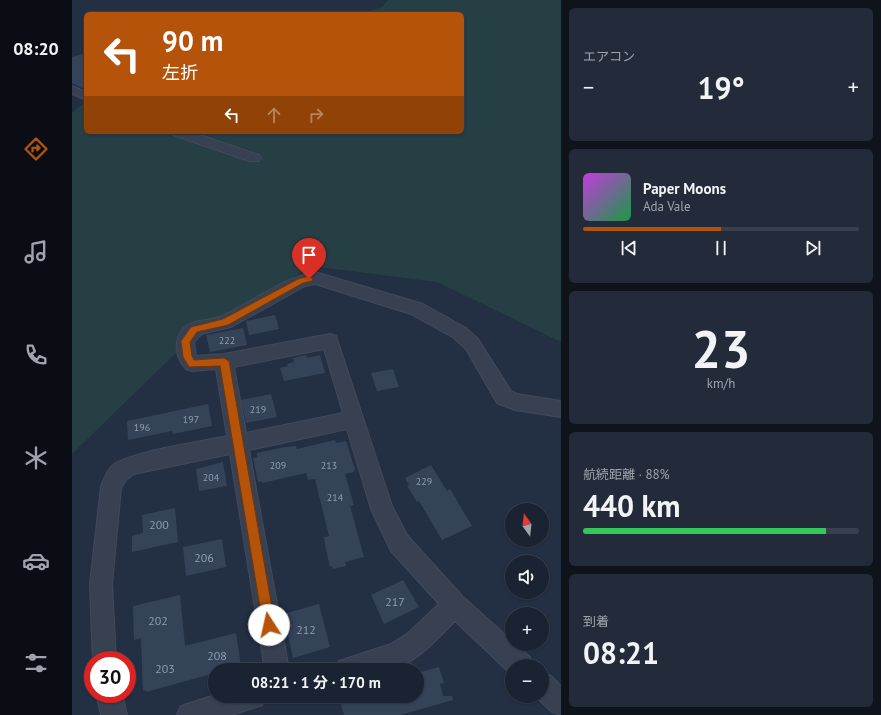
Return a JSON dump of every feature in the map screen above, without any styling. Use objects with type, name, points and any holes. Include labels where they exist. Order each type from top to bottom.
[{"type":"street","points":[[72,90],[84,95]]},
{"type":"street","points":[[184,134],[254,158]]},
{"type":"street","points":[[513,659],[455,606],[407,554],[390,527],[382,509],[330,341],[224,361],[192,364],[189,361],[185,341],[194,330],[203,326],[225,322],[301,281],[315,278],[417,308],[460,333],[472,344],[504,397],[516,402],[561,409]]},
{"type":"street","points":[[224,361],[237,444],[276,663]]},
{"type":"street","points":[[104,651],[101,584],[110,486],[119,473],[129,466],[354,419]]},
{"type":"street","points":[[370,663],[396,655],[416,643],[455,606]]},
{"type":"street","points":[[549,692],[561,703]]},
{"type":"street","points":[[111,703],[114,715]]},
{"type":"street","points":[[190,715],[230,703]]},
{"type":"green space","points":[[388,0],[561,0],[561,342],[437,282],[311,266],[177,352],[72,454],[72,113],[84,103],[84,134],[464,134],[464,12],[366,12],[382,7]]},
{"type":"building","points":[[84,54],[84,89],[72,83],[72,57]]},
{"type":"building","points":[[275,315],[279,329],[249,335],[246,321]]},
{"type":"building","points":[[243,328],[247,345],[210,352],[206,335]]},
{"type":"building","points":[[306,355],[307,358],[320,355],[325,373],[284,381],[280,368],[288,366],[287,364],[294,362],[293,358]]},
{"type":"building","points":[[393,369],[399,387],[377,391],[371,373]]},
{"type":"building","points":[[271,394],[277,417],[246,423],[241,400]]},
{"type":"building","points":[[208,404],[212,426],[173,434],[172,431],[128,440],[127,421]]},
{"type":"building","points":[[335,440],[336,443],[346,441],[355,469],[354,472],[345,474],[354,505],[350,506],[364,557],[345,562],[346,566],[333,569],[332,566],[330,567],[325,545],[324,537],[329,536],[315,479],[308,480],[306,473],[262,483],[262,481],[258,482],[253,458],[257,457],[257,453],[285,447],[296,446],[297,449]]},
{"type":"building","points":[[223,462],[227,486],[199,491],[196,469]]},
{"type":"building","points":[[431,465],[447,491],[450,489],[472,526],[442,540],[419,501],[417,502],[407,486],[409,485],[405,478]]},
{"type":"building","points":[[175,508],[178,542],[132,552],[132,536],[143,533],[142,515]]},
{"type":"building","points":[[222,539],[226,567],[186,576],[183,547]]},
{"type":"building","points":[[403,580],[419,607],[384,624],[371,595]]},
{"type":"building","points":[[180,595],[185,646],[236,633],[241,663],[208,663],[208,675],[146,692],[147,690],[143,691],[141,638],[134,640],[133,606]]},
{"type":"building","points":[[319,604],[330,647],[293,658],[283,614]]},
{"type":"building","points":[[439,667],[444,683],[440,684],[443,696],[452,696],[453,700],[400,715],[344,715],[341,703],[424,703],[424,671]]},
{"type":"route","points":[[269,625],[224,361],[196,365],[192,364],[187,357],[185,341],[194,330],[203,326],[225,322],[301,281],[309,279]]}]
